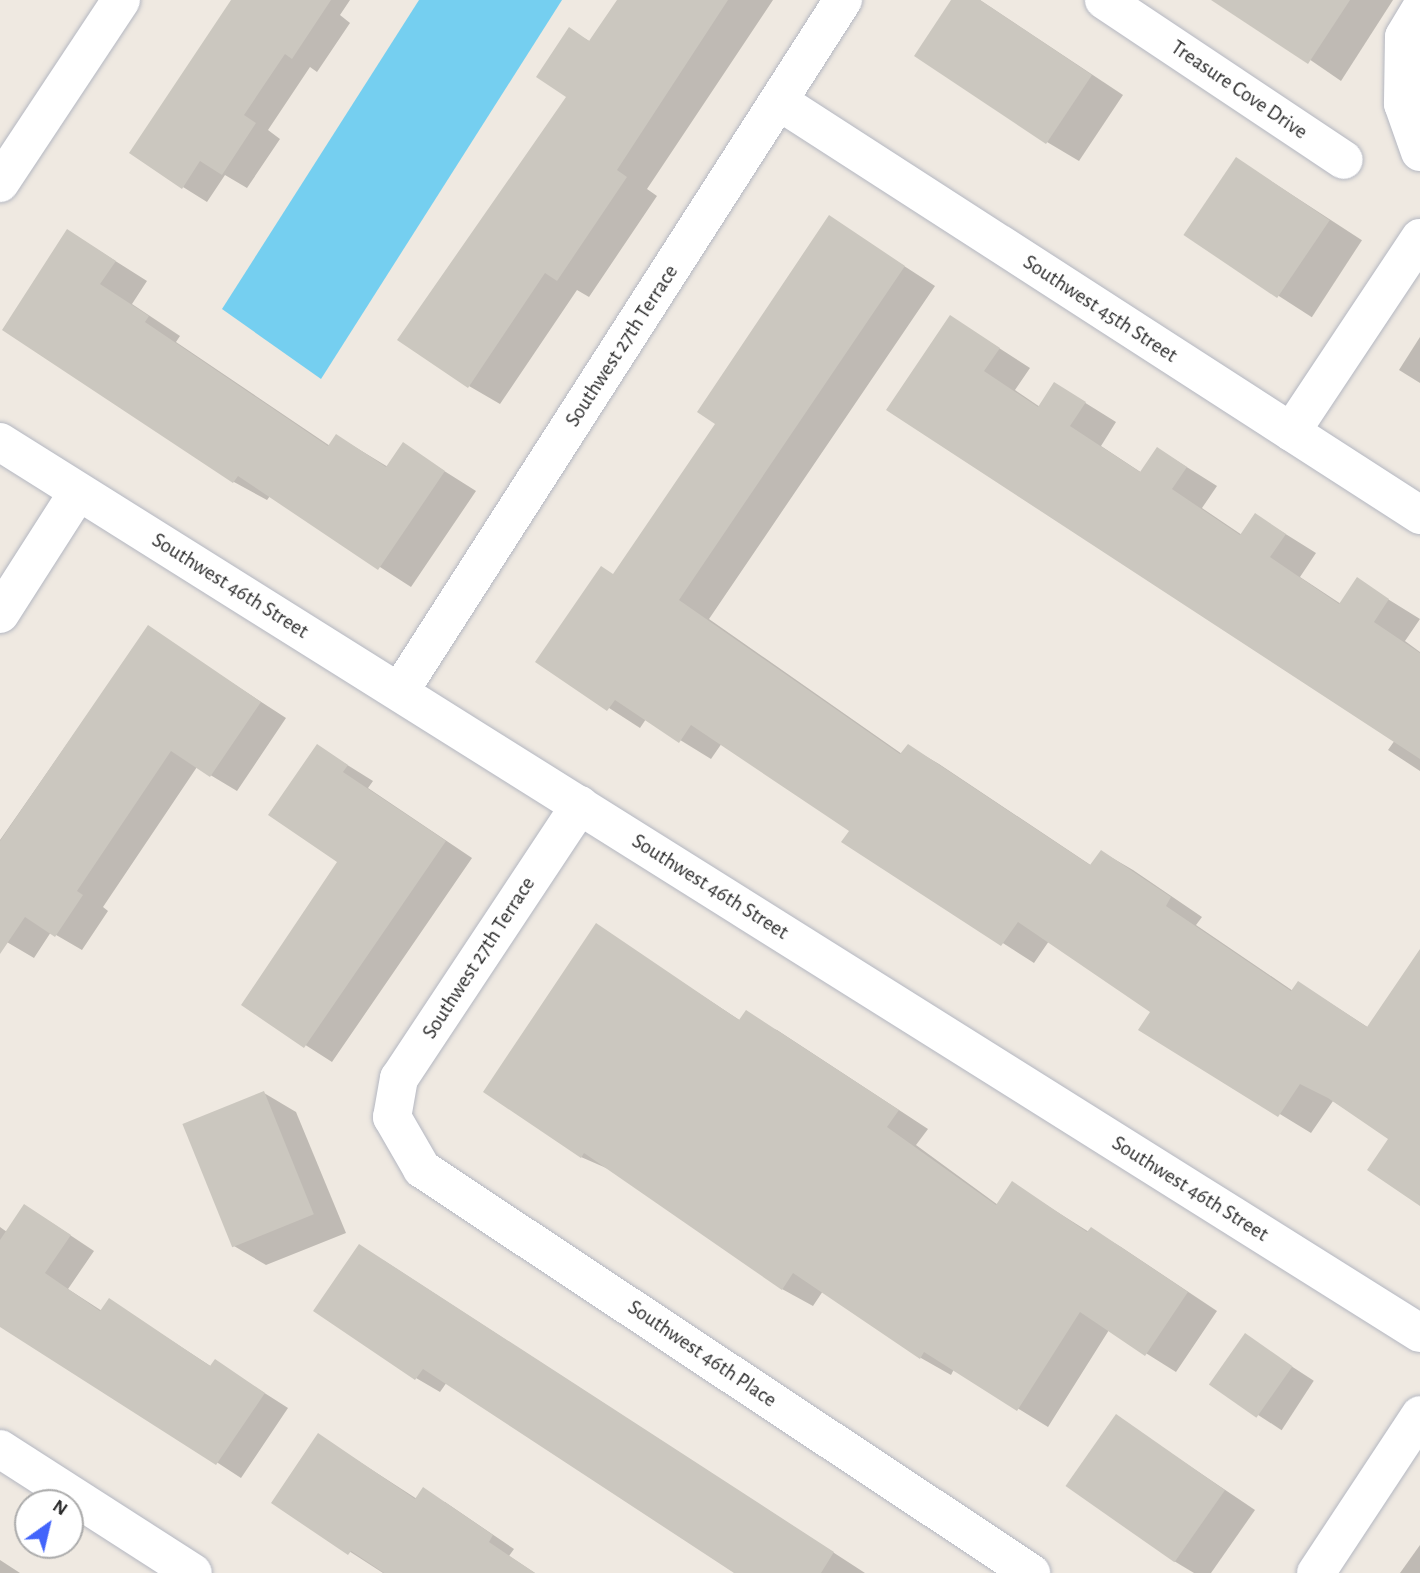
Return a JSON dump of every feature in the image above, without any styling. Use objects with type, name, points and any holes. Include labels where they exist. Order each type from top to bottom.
[{"type":"street","points":[[0,183],[121,0]]},
{"type":"street","name":"Southwest 27th Terrace","points":[[400,691],[843,0]]},
{"type":"street","name":"Treasure Cove Drive","points":[[1128,7],[1344,160]]},
{"type":"street","points":[[1420,10],[1404,37],[1403,104],[1420,152]]},
{"type":"street","name":"Southwest 45th Street","points":[[780,102],[1420,515]]},
{"type":"street","points":[[1292,432],[1420,238]]},
{"type":"street","name":"Southwest 46th Street","points":[[0,442],[1420,1333]]},
{"type":"street","points":[[0,614],[78,492]]},
{"type":"street","name":"Southwest 27th Terrace","points":[[391,1117],[399,1078],[580,805]]},
{"type":"street","name":"Southwest 46th Place","points":[[391,1117],[422,1169],[1031,1573]]},
{"type":"street","points":[[1316,1573],[1420,1415]]},
{"type":"street","points":[[0,1449],[193,1573]]},
{"type":"water","points":[[419,0],[562,0],[321,379],[222,309]]},
{"type":"building","points":[[231,0],[331,0],[292,59],[285,54],[244,115],[256,123],[222,175],[200,161],[182,189],[129,153]]},
{"type":"building","points":[[617,0],[728,0],[617,170],[627,177],[557,281],[545,273],[468,388],[397,340],[566,97],[536,77],[569,27],[589,41]]},
{"type":"building","points":[[951,0],[980,0],[1092,75],[1046,144],[914,56]]},
{"type":"building","points":[[1211,0],[1350,0],[1308,64]]},
{"type":"building","points":[[1236,157],[1330,220],[1277,298],[1183,235]]},
{"type":"building","points":[[829,215],[905,266],[679,600],[900,754],[908,744],[1090,865],[1101,850],[1171,897],[1166,906],[1291,991],[1298,981],[1367,1027],[1420,949],[1420,1206],[1367,1170],[1388,1139],[1328,1098],[1300,1084],[1278,1117],[1138,1030],[1150,1012],[1018,922],[1001,946],[841,842],[849,831],[691,725],[679,743],[615,700],[607,711],[535,662],[601,566],[613,574],[715,424],[697,412]]},
{"type":"building","points":[[67,229],[116,261],[100,284],[149,316],[145,322],[328,446],[336,434],[386,467],[403,442],[445,471],[378,570],[238,476],[233,483],[2,330]]},
{"type":"building","points":[[950,315],[1000,348],[984,371],[1038,407],[1054,382],[1086,402],[1070,426],[1140,472],[1157,447],[1187,467],[1172,489],[1240,535],[1255,513],[1286,534],[1270,557],[1339,604],[1357,577],[1389,599],[1374,622],[1420,653],[1420,759],[886,410]]},
{"type":"building","points":[[148,625],[261,702],[210,777],[171,751],[77,891],[83,895],[55,937],[25,917],[0,954],[0,841]]},
{"type":"building","points":[[317,744],[348,765],[343,772],[446,841],[304,1048],[241,1005],[337,862],[268,815]]},
{"type":"building","points":[[596,923],[739,1020],[746,1010],[899,1110],[887,1127],[996,1205],[1012,1181],[1087,1232],[1091,1227],[1188,1292],[1145,1356],[1080,1312],[1017,1411],[924,1352],[920,1359],[793,1273],[782,1290],[584,1153],[581,1158],[483,1092]]},
{"type":"building","points":[[264,1091],[314,1214],[232,1247],[182,1124]]},
{"type":"building","points":[[24,1204],[71,1235],[45,1273],[100,1311],[109,1298],[210,1366],[215,1359],[265,1393],[216,1465],[0,1327],[0,1240]]},
{"type":"building","points":[[359,1244],[834,1552],[821,1573],[734,1573],[423,1369],[415,1380],[313,1311]]},
{"type":"building","points":[[1245,1333],[1293,1366],[1256,1418],[1209,1385]]},
{"type":"building","points":[[1116,1414],[1225,1490],[1174,1562],[1066,1486]]},
{"type":"building","points":[[318,1433],[415,1499],[423,1487],[493,1535],[489,1542],[535,1573],[384,1573],[351,1551],[348,1555],[271,1503]]}]
